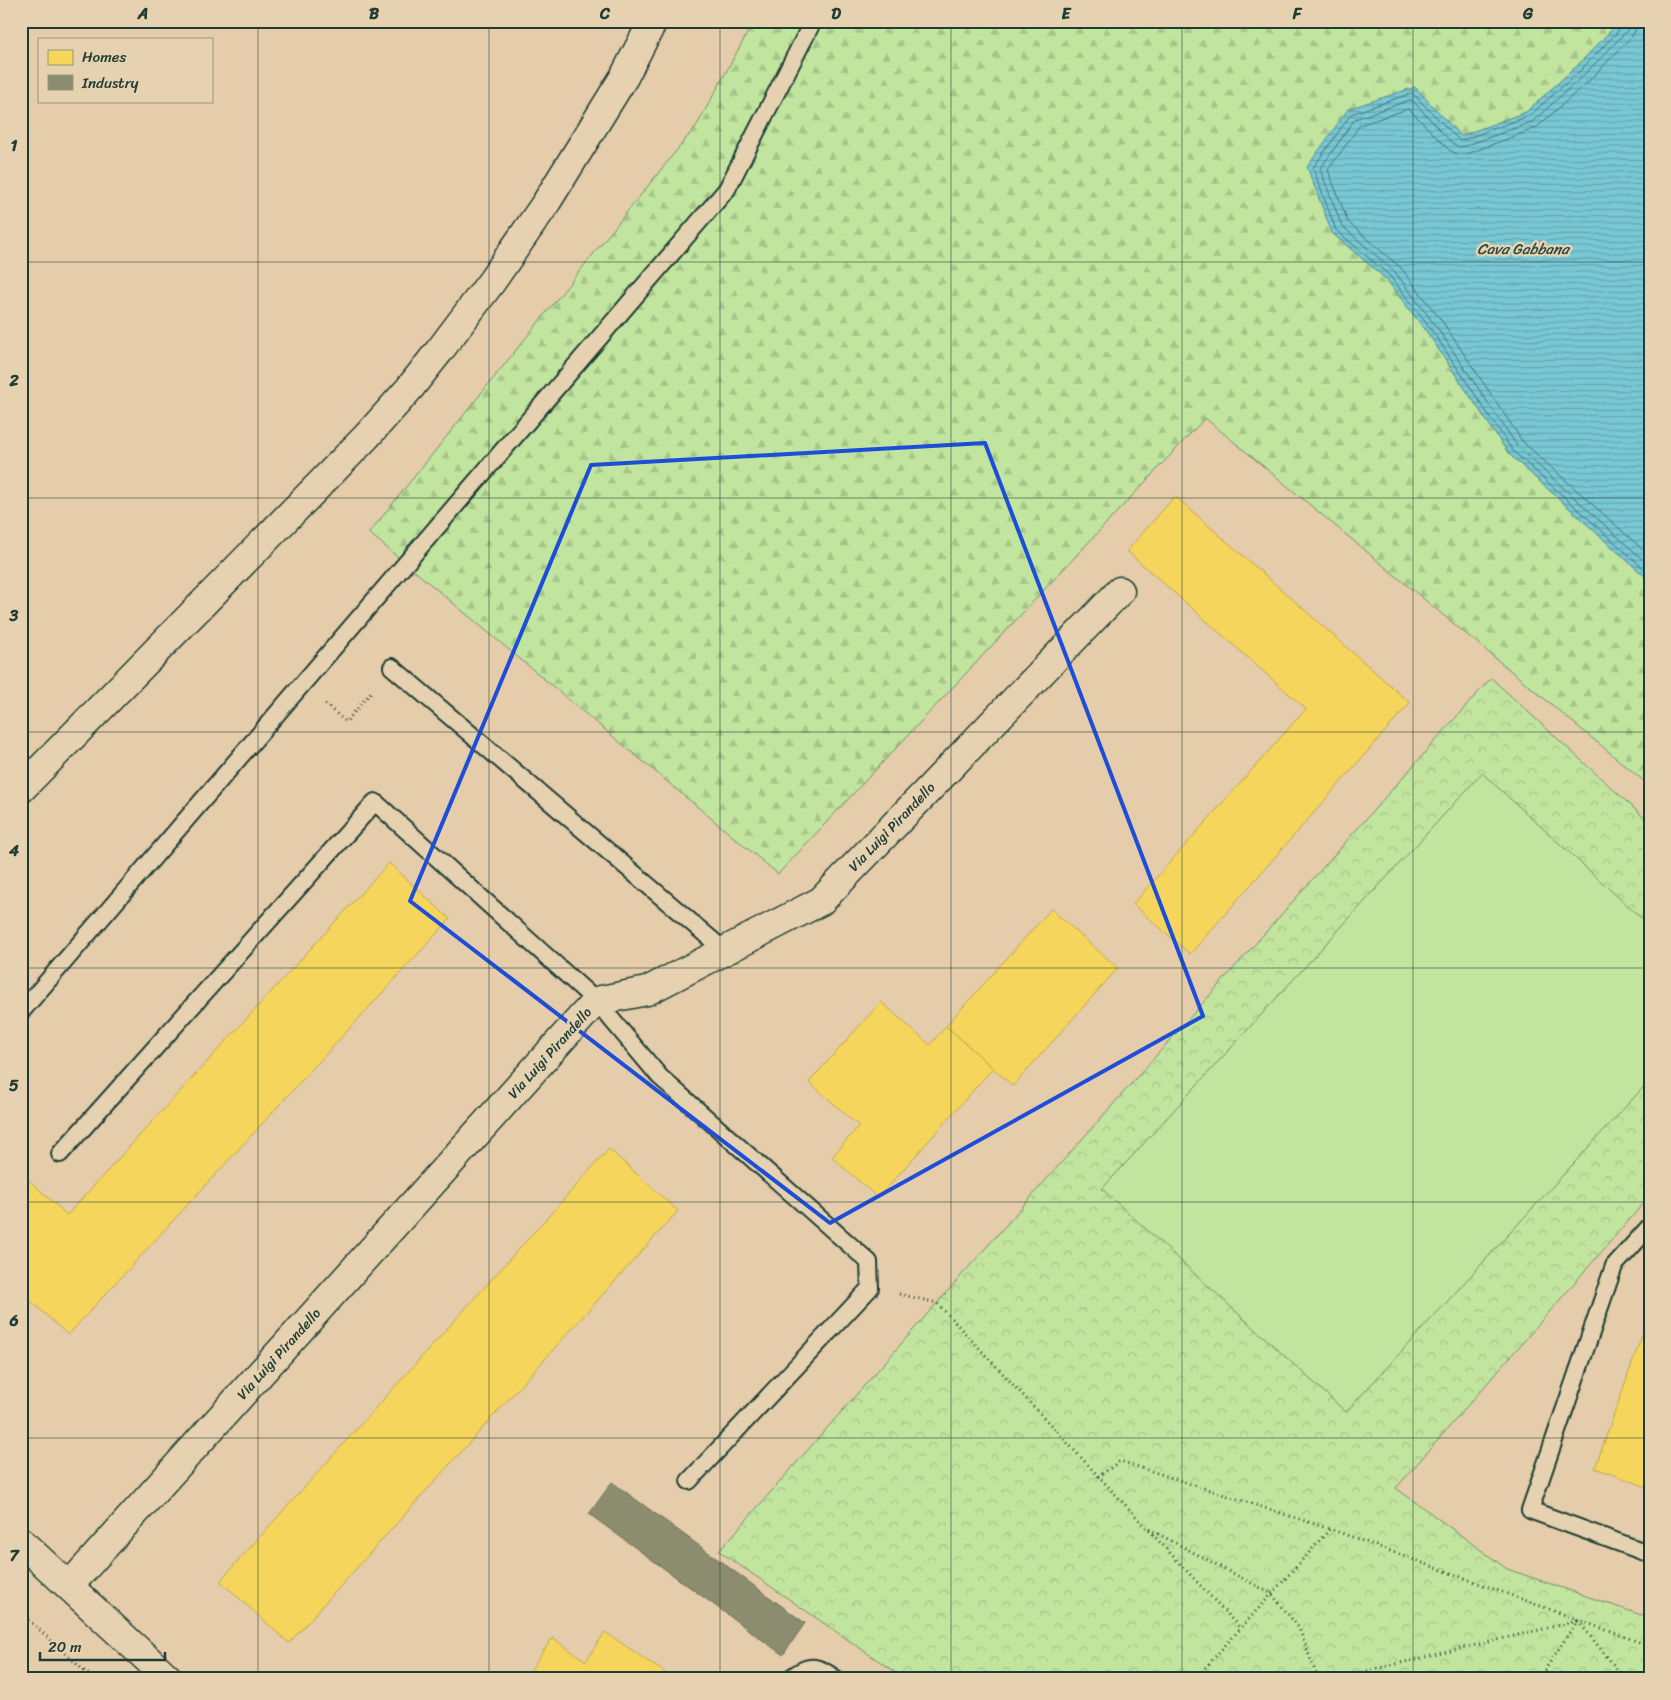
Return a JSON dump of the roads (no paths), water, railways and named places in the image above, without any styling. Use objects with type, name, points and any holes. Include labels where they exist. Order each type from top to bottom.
[{"type":"street","points":[[21,789],[367,436],[409,389],[492,281],[546,204],[624,77],[652,21]]},
{"type":"street","name":"Via Luigi Pirandello","points":[[69,1586],[596,1001],[647,991],[821,901],[1120,592]]},
{"type":"street","points":[[21,1542],[170,1679]]},
{"type":"lane","points":[[21,1012],[727,189],[813,21]]},
{"type":"lane","points":[[392,667],[725,951]]},
{"type":"lane","points":[[60,1154],[375,802],[596,1001],[660,1078],[869,1262],[870,1288],[689,1481]]},
{"type":"lane","points":[[1650,1226],[1614,1266],[1530,1510],[1650,1554]]},
{"type":"lane","points":[[789,1679],[804,1668],[823,1669],[836,1679]]},
{"type":"water","name":"Cava Gabbana","points":[[1620,21],[1650,21],[1650,581],[1509,454],[1429,335],[1386,279],[1332,233],[1307,167],[1348,109],[1415,87],[1461,136],[1526,112],[1577,66]]}]
